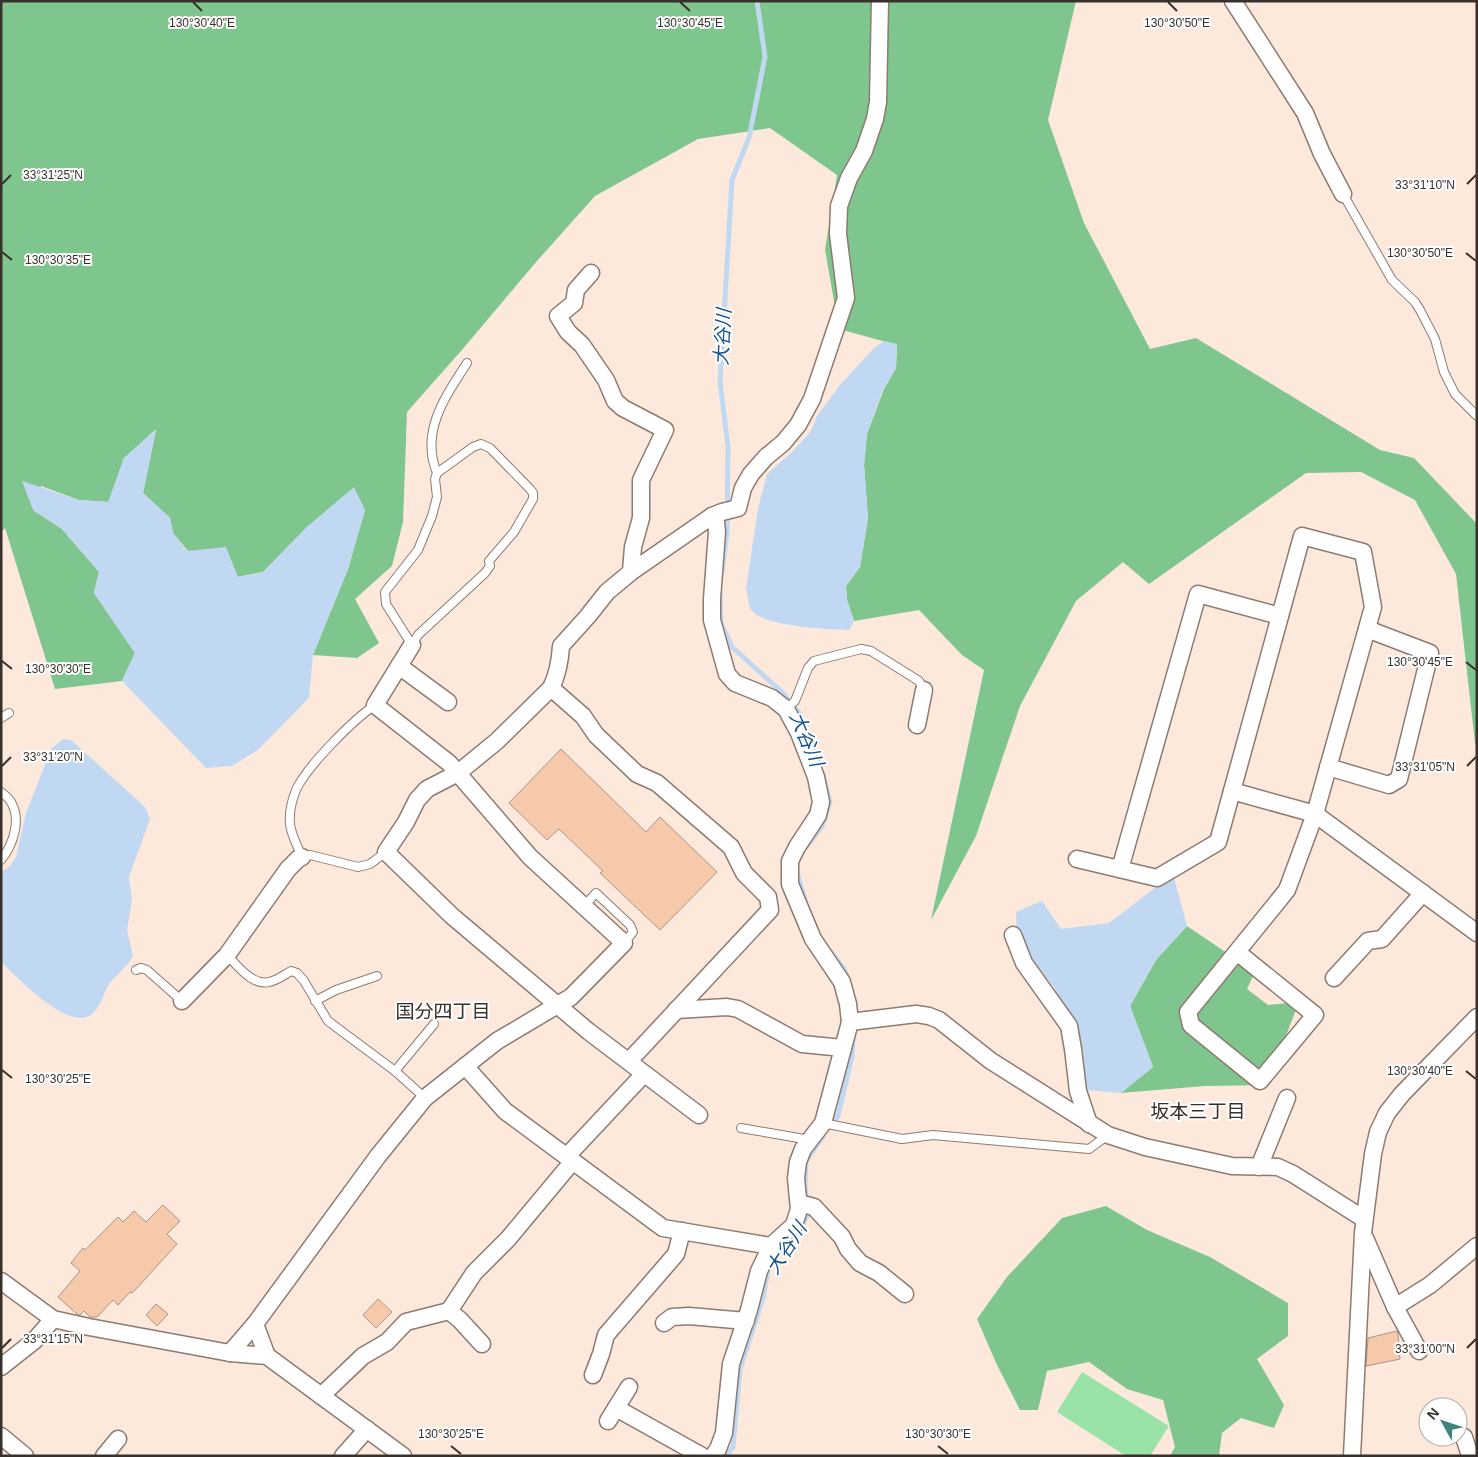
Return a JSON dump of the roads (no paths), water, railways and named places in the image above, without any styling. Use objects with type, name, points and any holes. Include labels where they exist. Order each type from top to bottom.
[{"type":"street","points":[[699,1115],[644,1074],[629,1060],[588,1031],[452,916],[386,852],[406,822],[417,800],[427,789],[458,773],[497,741],[550,688],[556,678],[560,663],[561,646],[607,592],[631,572],[712,516],[738,508],[744,488],[751,474],[766,457],[783,443],[798,425],[812,399],[846,298],[838,234],[839,206],[849,178],[864,151],[875,119],[878,102],[880,1]]},
{"type":"street","points":[[1233,1],[1305,113],[1322,154],[1343,194]]},
{"type":"street","points":[[591,273],[576,290],[574,303],[558,316],[568,332],[582,345],[606,380],[615,401],[623,408],[665,430],[642,480],[641,518],[633,547],[631,572]]},
{"type":"street","points":[[712,516],[716,522],[717,532],[712,620],[726,674],[735,683],[772,698],[786,708],[799,733],[816,777],[821,802],[818,815],[790,861],[790,884],[813,939],[842,982],[848,1004],[850,1022],[823,1123],[803,1149],[798,1162],[796,1178],[800,1209],[794,1225],[771,1246],[759,1272],[746,1321],[730,1364],[724,1433],[713,1456]]},
{"type":"street","points":[[1077,859],[1157,878],[1218,842],[1302,536],[1363,552],[1373,607],[1315,814],[1287,890],[1188,1012],[1191,1025],[1260,1081],[1315,1015],[1237,952]]},
{"type":"street","points":[[1120,869],[1198,594],[1280,616]]},
{"type":"street","points":[[1328,767],[1389,785],[1399,779],[1430,652],[1367,629]]},
{"type":"street","points":[[230,1353],[255,1324],[372,1163],[426,1098],[497,1041],[571,997],[624,943],[530,857],[449,763],[375,705],[412,645]]},
{"type":"street","points":[[399,666],[448,702]]},
{"type":"street","points":[[550,688],[583,716],[596,735],[637,774],[657,783],[731,847],[744,873],[768,897],[770,910],[629,1060]]},
{"type":"street","points":[[917,725],[924,690]]},
{"type":"street","points":[[1232,791],[1315,814],[1477,932]]},
{"type":"street","points":[[182,1001],[226,955],[288,869],[298,858],[302,857]]},
{"type":"street","points":[[768,897],[790,884]]},
{"type":"street","points":[[1334,978],[1368,941],[1382,939],[1423,893]]},
{"type":"street","points":[[1013,935],[1024,963],[1069,1026],[1078,1091],[1090,1124]]},
{"type":"street","points":[[676,1010],[727,1007],[738,1009],[802,1044],[843,1048]]},
{"type":"street","points":[[850,1022],[916,1014],[929,1016],[939,1020],[991,1061],[1108,1135],[1145,1147],[1184,1156],[1232,1166],[1278,1167],[1293,1174],[1363,1226],[1395,1307],[1419,1351]]},
{"type":"street","points":[[1352,1456],[1363,1226],[1378,1132],[1387,1113],[1402,1094],[1477,1017]]},
{"type":"street","points":[[465,1066],[505,1110],[663,1228],[771,1246]]},
{"type":"street","points":[[321,1396],[363,1356],[387,1342],[406,1322],[449,1311],[474,1273],[508,1239],[570,1159],[644,1074]]},
{"type":"street","points":[[1259,1167],[1287,1098]]},
{"type":"street","points":[[799,1203],[814,1207],[842,1237],[848,1249],[860,1263],[878,1273],[905,1294]]},
{"type":"street","points":[[593,1375],[606,1335],[676,1254],[682,1231]]},
{"type":"street","points":[[1395,1307],[1430,1285],[1477,1246]]},
{"type":"street","points":[[1,1280],[53,1319],[230,1353],[267,1356],[403,1456]]},
{"type":"street","points":[[449,1311],[482,1344]]},
{"type":"street","points":[[664,1323],[672,1317],[689,1316],[746,1321]]},
{"type":"street","points":[[1,1367],[34,1341],[53,1319]]},
{"type":"street","points":[[255,1324],[267,1356]]},
{"type":"street","points":[[629,1387],[612,1415],[702,1456]]},
{"type":"street","points":[[343,1456],[366,1429]]},
{"type":"street","points":[[1,1436],[25,1456]]},
{"type":"street","points":[[104,1456],[118,1439]]},
{"type":"lane","points":[[1343,194],[1392,280],[1415,302],[1420,310],[1435,339],[1444,372],[1455,394],[1477,416]]},
{"type":"lane","points":[[437,473],[432,460],[430,445],[438,411],[467,363]]},
{"type":"lane","points":[[482,444],[490,448],[530,489],[533,493],[533,499],[514,532],[489,561],[490,566],[485,573],[418,635],[412,645],[386,604],[385,592],[418,550],[432,516],[437,497],[435,479],[437,473],[473,447],[482,444]]},
{"type":"lane","points":[[786,708],[795,701],[808,668],[814,661],[861,649],[871,651],[919,681],[924,690]]},
{"type":"lane","points":[[375,705],[360,715],[310,769],[297,790],[291,808],[290,825],[302,857],[310,855],[358,867],[370,864],[386,852]]},
{"type":"lane","points":[[1,718],[10,713]]},
{"type":"lane","points":[[1,792],[12,803],[17,818],[11,844],[4,850],[1,860]]},
{"type":"lane","points":[[226,955],[250,978],[258,982],[269,982],[290,972],[297,973],[304,981],[328,1021],[395,1070],[426,1098]]},
{"type":"lane","points":[[136,970],[141,968],[147,970],[182,1001]]},
{"type":"lane","points":[[315,1001],[336,990],[377,976]]},
{"type":"lane","points":[[395,1070],[434,1024]]},
{"type":"lane","points":[[823,1123],[902,1139],[933,1135],[1089,1149],[1108,1135]]},
{"type":"lane","points":[[741,1128],[810,1140]]},
{"type":"water","points":[[885,341],[897,344],[896,368],[882,392],[867,434],[864,465],[868,517],[860,567],[846,586],[847,600],[854,621],[849,630],[796,626],[767,619],[756,614],[750,608],[746,589],[758,508],[767,474],[793,451],[811,431],[817,416],[839,386],[875,347]]},
{"type":"water","points":[[156,429],[143,493],[170,518],[173,533],[187,551],[226,547],[238,577],[263,572],[308,526],[354,487],[365,510],[348,569],[313,655],[309,698],[259,749],[232,766],[206,768],[122,681],[135,653],[94,593],[99,572],[62,529],[33,510],[22,481],[79,500],[108,502],[124,458]]},
{"type":"water","points":[[63,739],[71,740],[145,807],[150,819],[129,877],[132,899],[127,930],[133,956],[108,986],[96,1010],[83,1018],[71,1016],[44,1001],[1,962],[1,873],[10,866],[16,857],[26,813],[51,749]]},
{"type":"water","points":[[1173,874],[1187,926],[1156,960],[1130,1006],[1153,1067],[1121,1093],[1086,1090],[1078,1038],[1054,987],[1017,941],[1016,912],[1042,901],[1061,929],[1109,923]]},
{"type":"waterway","name":"大谷川","points":[[722,572],[727,532],[728,447],[720,382],[732,180],[749,138],[765,57],[757,1]]},
{"type":"waterway","name":"大谷川","points":[[720,592],[721,623],[732,647],[784,694],[800,714],[806,730]]},
{"type":"waterway","name":"大谷川","points":[[807,846],[822,826],[830,802],[823,775]]},
{"type":"waterway","name":"大谷川","points":[[796,869],[805,900]]},
{"type":"waterway","name":"大谷川","points":[[831,952],[844,969],[848,978]]},
{"type":"waterway","name":"大谷川","points":[[831,1125],[838,1116],[852,1056],[853,1038]]},
{"type":"waterway","name":"大谷川","points":[[797,1232],[802,1227],[808,1213],[805,1186],[806,1161],[823,1136]]},
{"type":"waterway","name":"大谷川","points":[[726,1456],[733,1447],[740,1369],[763,1298],[768,1269],[788,1241]]},
{"type":"district","name":"国分四丁目","points":[[443,1011]]},
{"type":"district","name":"坂本三丁目","points":[[1198,1111]]}]
